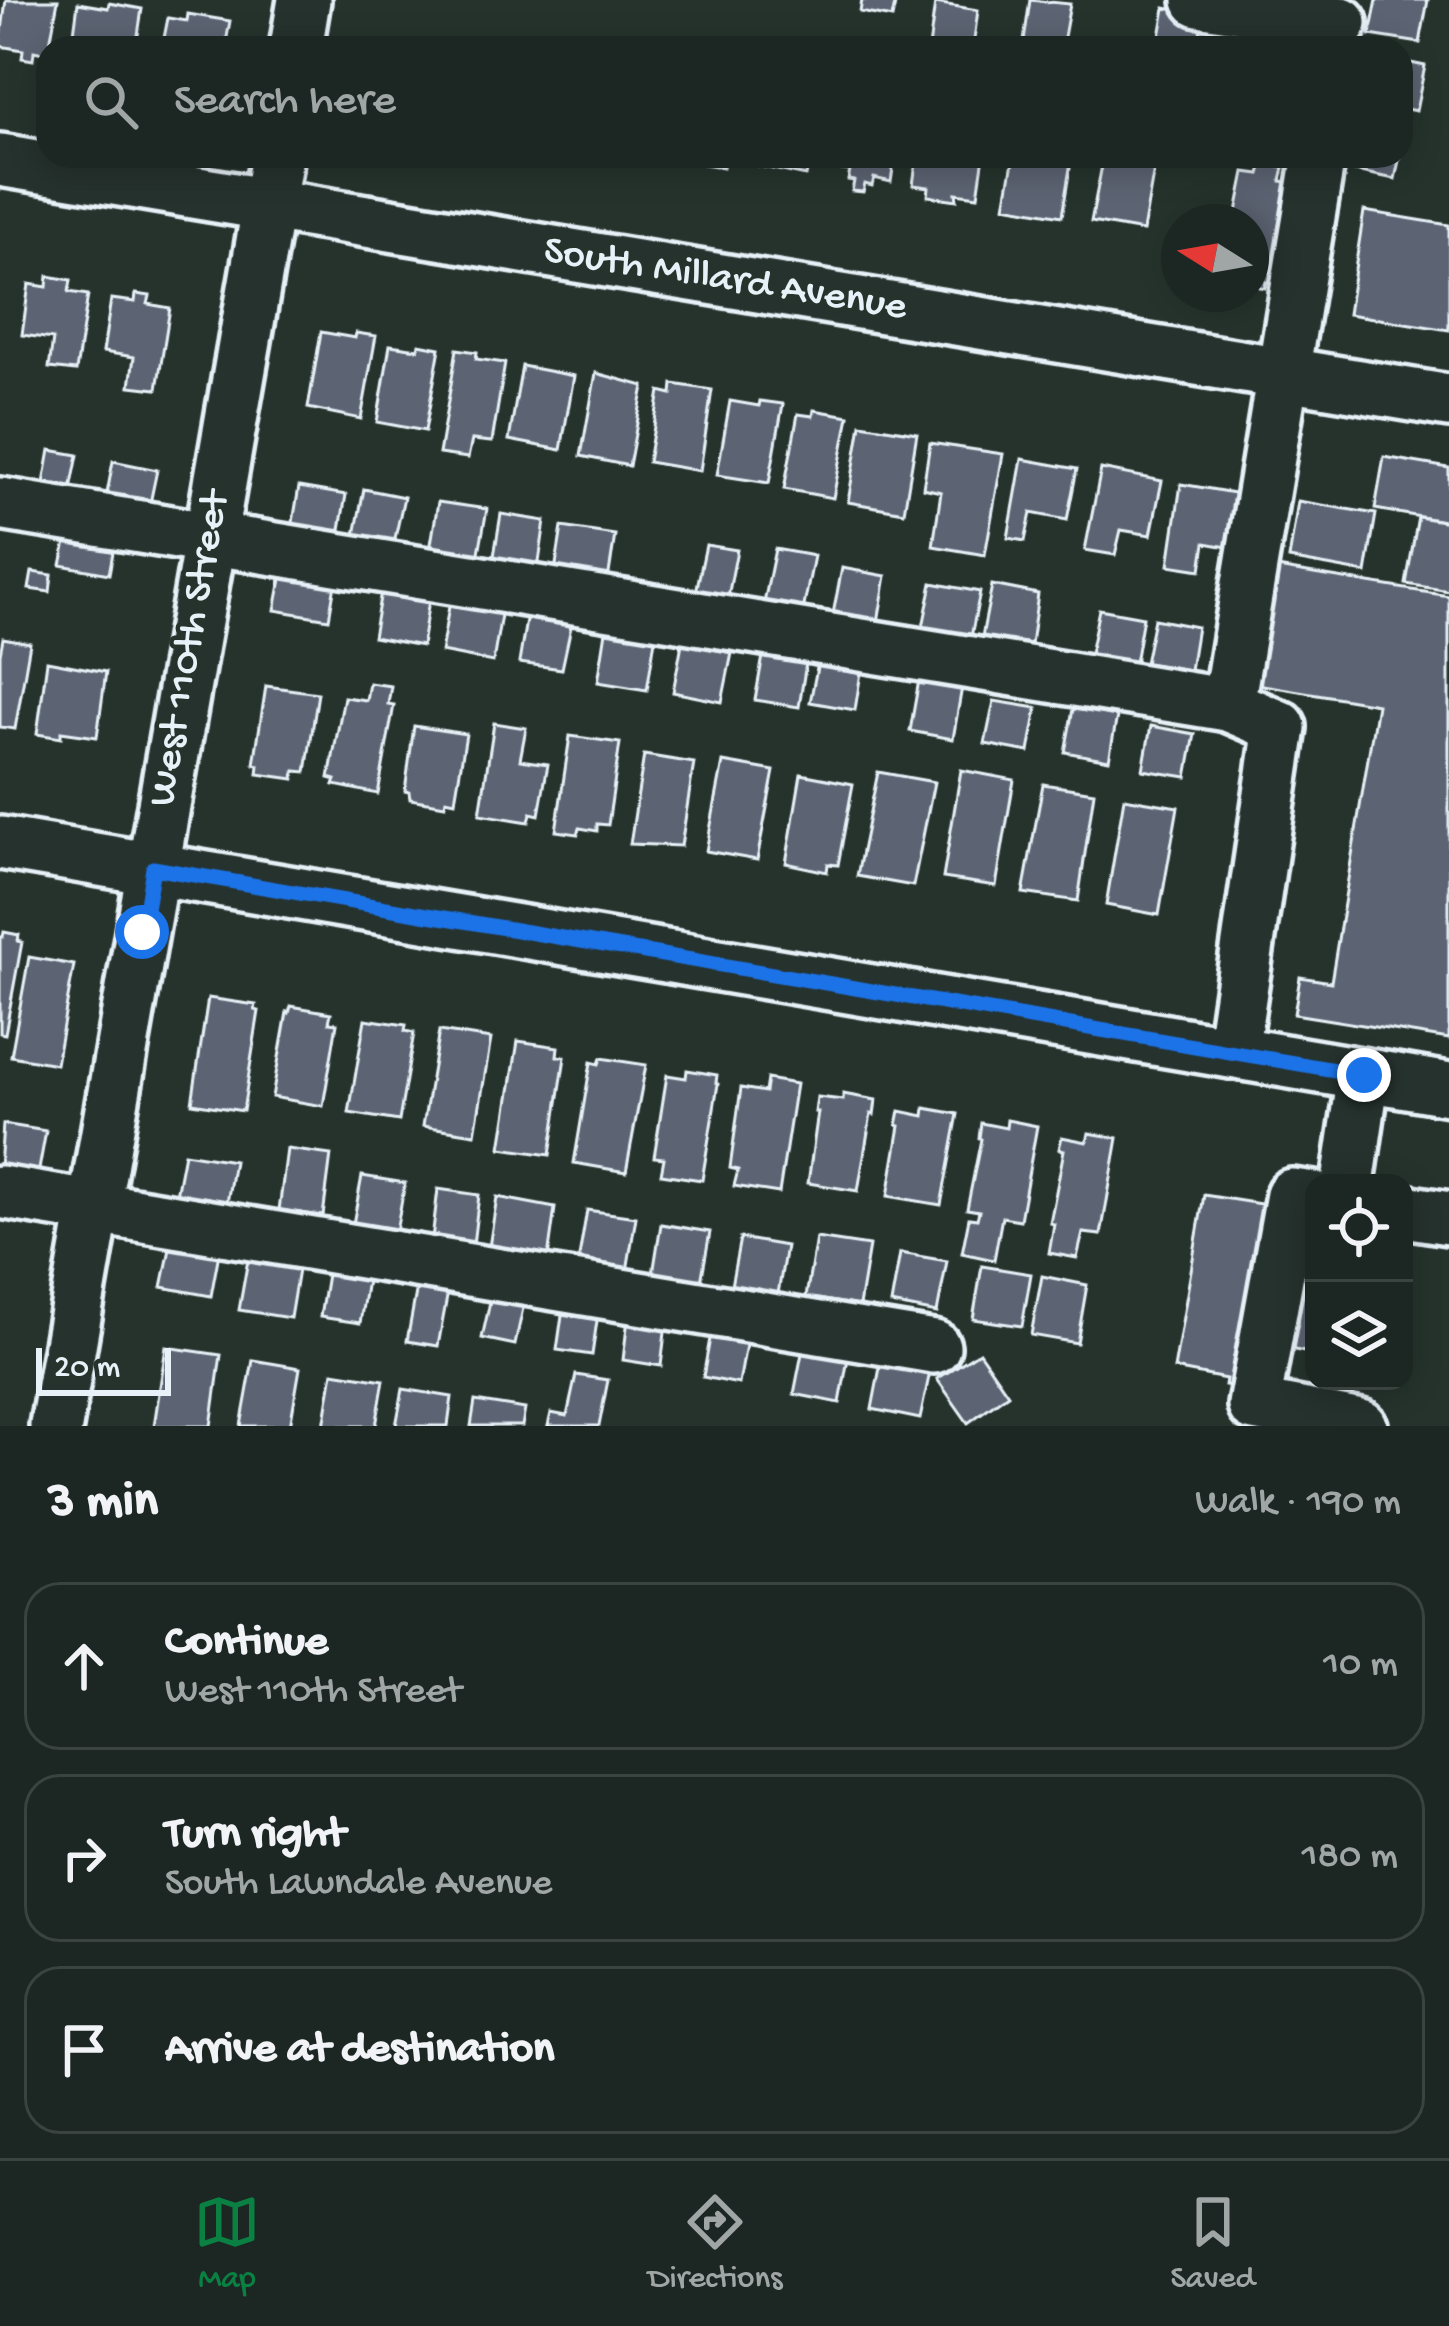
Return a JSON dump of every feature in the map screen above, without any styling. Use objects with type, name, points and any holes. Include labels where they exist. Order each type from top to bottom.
[{"type":"street","points":[[298,36],[304,0]]},
{"type":"street","points":[[1199,0],[1341,24]]},
{"type":"street","name":"South Millard Avenue","points":[[0,160],[36,163]]},
{"type":"street","name":"South Millard Avenue","points":[[109,168],[272,180],[1283,374],[1449,401]]},
{"type":"street","points":[[1228,705],[1317,168]]},
{"type":"street","name":"West 110th Street","points":[[56,1426],[272,180]]},
{"type":"street","points":[[0,504],[1228,705],[1280,727],[1232,1052]]},
{"type":"street","points":[[0,843],[1449,1089]]},
{"type":"street","points":[[1349,1174],[1364,1075]]},
{"type":"street","points":[[0,1192],[934,1347]]},
{"type":"street","points":[[1305,1197],[1292,1195],[1254,1405],[1361,1426]]},
{"type":"street","points":[[1413,1212],[1449,1218]]},
{"type":"building","points":[[6,0],[58,0],[51,36],[36,36],[33,60],[22,58],[23,50],[0,46]]},
{"type":"building","points":[[862,0],[896,0],[892,18],[860,12]]},
{"type":"building","points":[[1030,0],[1070,4],[1064,36],[1025,36]]},
{"type":"building","points":[[1377,0],[1428,0],[1420,43],[1413,42],[1413,36],[1370,35]]},
{"type":"building","points":[[78,3],[142,9],[138,36],[74,36]]},
{"type":"building","points":[[935,3],[978,10],[975,36],[931,36]]},
{"type":"building","points":[[1165,8],[1203,15],[1200,36],[1160,36]]},
{"type":"building","points":[[188,14],[230,21],[227,36],[164,36],[168,18],[187,21]]},
{"type":"building","points":[[1252,25],[1309,36],[1250,36]]},
{"type":"building","points":[[1413,64],[1425,66],[1413,110]]},
{"type":"building","points":[[768,168],[808,168],[806,176]]},
{"type":"building","points":[[893,168],[891,182],[874,178],[863,192],[852,191],[850,171],[834,169]]},
{"type":"building","points":[[915,168],[982,168],[978,196],[956,193],[957,200],[928,196],[929,187],[913,185]]},
{"type":"building","points":[[1012,168],[1070,168],[1062,216],[1005,206]]},
{"type":"building","points":[[1101,168],[1154,169],[1143,231],[1091,222]]},
{"type":"building","points":[[1284,168],[1281,181],[1294,183],[1278,270],[1271,283],[1269,204],[1239,204],[1245,172]]},
{"type":"building","points":[[1350,168],[1397,168],[1395,179]]},
{"type":"building","points":[[1364,211],[1449,225],[1449,330],[1348,314]]},
{"type":"building","points":[[48,276],[71,280],[69,292],[88,295],[76,371],[49,368],[53,339],[22,335],[29,284],[47,287]]},
{"type":"building","points":[[136,294],[150,296],[148,304],[170,308],[157,389],[130,386],[134,357],[103,352],[111,299],[135,302]]},
{"type":"building","points":[[321,332],[376,336],[361,419],[308,408]]},
{"type":"building","points":[[419,344],[440,348],[425,431],[377,422],[390,345],[418,349]]},
{"type":"building","points":[[457,349],[477,352],[476,359],[505,363],[492,442],[472,440],[468,458],[439,454]]},
{"type":"building","points":[[522,366],[574,376],[561,450],[509,440]]},
{"type":"building","points":[[596,373],[644,386],[629,466],[581,456]]},
{"type":"building","points":[[673,384],[712,390],[700,471],[648,462],[660,391],[672,394]]},
{"type":"building","points":[[730,401],[783,404],[769,483],[717,475]]},
{"type":"building","points":[[814,410],[849,416],[833,498],[784,489],[798,414],[813,416]]},
{"type":"building","points":[[861,424],[917,433],[904,512],[848,502]]},
{"type":"building","points":[[930,443],[1003,454],[985,555],[933,546],[941,492],[923,488]]},
{"type":"building","points":[[50,450],[78,455],[70,495],[43,489]]},
{"type":"building","points":[[1384,457],[1449,468],[1449,522],[1375,509]]},
{"type":"building","points":[[1022,459],[1077,469],[1067,520],[1031,513],[1025,541],[1008,538]]},
{"type":"building","points":[[113,461],[157,470],[149,508],[106,499]]},
{"type":"building","points":[[1101,469],[1162,481],[1151,535],[1121,530],[1115,555],[1085,550]]},
{"type":"building","points":[[1181,484],[1240,494],[1233,548],[1205,543],[1201,570],[1169,565]]},
{"type":"building","points":[[299,487],[346,495],[339,535],[292,528]]},
{"type":"building","points":[[364,489],[404,497],[394,543],[355,535]]},
{"type":"building","points":[[1298,501],[1376,514],[1366,573],[1289,559]]},
{"type":"building","points":[[438,502],[487,509],[478,558],[430,550]]},
{"type":"building","points":[[501,514],[545,521],[538,569],[493,562]]},
{"type":"building","points":[[1418,517],[1449,522],[1449,591],[1406,584]]},
{"type":"building","points":[[562,527],[615,535],[608,580],[555,571]]},
{"type":"building","points":[[69,528],[116,536],[109,574],[61,565]]},
{"type":"building","points":[[706,545],[737,550],[728,597],[696,592]]},
{"type":"building","points":[[775,549],[814,556],[803,611],[764,603]]},
{"type":"building","points":[[1265,566],[1449,596],[1449,1039],[1294,1014],[1300,977],[1331,982],[1377,704],[1245,682]]},
{"type":"building","points":[[842,568],[886,576],[878,622],[833,614]]},
{"type":"building","points":[[283,569],[336,578],[329,619],[275,610]]},
{"type":"building","points":[[32,572],[52,575],[50,592],[29,589]]},
{"type":"building","points":[[932,583],[980,592],[971,637],[923,627]]},
{"type":"building","points":[[992,585],[1038,594],[1031,644],[982,637]]},
{"type":"building","points":[[382,586],[430,593],[422,646],[373,637]]},
{"type":"building","points":[[450,601],[502,609],[493,662],[441,652]]},
{"type":"building","points":[[1099,609],[1143,617],[1135,663],[1090,654]]},
{"type":"building","points":[[527,614],[572,622],[562,669],[519,663]]},
{"type":"building","points":[[1154,619],[1197,627],[1190,670],[1145,663]]},
{"type":"building","points":[[606,631],[655,639],[647,690],[598,682]]},
{"type":"building","points":[[3,638],[30,643],[15,729],[0,727]]},
{"type":"building","points":[[682,643],[732,653],[722,702],[673,692]]},
{"type":"building","points":[[763,656],[806,663],[799,707],[755,700]]},
{"type":"building","points":[[819,658],[862,666],[855,710],[810,702]]},
{"type":"building","points":[[47,661],[106,672],[97,737],[37,734]]},
{"type":"building","points":[[919,680],[962,687],[953,739],[910,731]]},
{"type":"building","points":[[369,683],[391,686],[388,704],[394,705],[378,794],[334,785],[336,780],[329,778],[344,697],[366,700]]},
{"type":"building","points":[[266,686],[318,693],[306,772],[295,771],[294,779],[258,774],[259,765],[254,764]]},
{"type":"building","points":[[994,701],[1037,708],[1029,752],[985,744]]},
{"type":"building","points":[[1073,709],[1117,716],[1109,760],[1065,752]]},
{"type":"building","points":[[494,723],[526,728],[520,760],[548,764],[539,815],[531,813],[529,822],[480,814]]},
{"type":"building","points":[[414,726],[466,734],[455,801],[446,799],[445,805],[410,799],[405,791]]},
{"type":"building","points":[[1151,726],[1195,734],[1187,777],[1143,770]]},
{"type":"building","points":[[570,736],[620,743],[608,825],[597,824],[597,831],[556,831]]},
{"type":"building","points":[[644,755],[694,763],[681,846],[630,844]]},
{"type":"building","points":[[723,762],[774,771],[757,860],[706,851]]},
{"type":"building","points":[[961,770],[1014,780],[996,886],[943,878]]},
{"type":"building","points":[[878,772],[934,782],[913,886],[857,876]]},
{"type":"building","points":[[801,774],[853,784],[838,865],[828,864],[827,872],[786,863]]},
{"type":"building","points":[[1043,784],[1094,792],[1078,901],[1023,893]]},
{"type":"building","points":[[1124,798],[1178,807],[1159,915],[1106,905]]},
{"type":"building","points":[[4,932],[19,935],[22,942],[5,1034],[0,1033],[0,937]]},
{"type":"building","points":[[29,957],[74,965],[56,1064],[11,1056]]},
{"type":"building","points":[[208,998],[256,1005],[259,1011],[243,1111],[192,1103]]},
{"type":"building","points":[[291,1006],[331,1013],[329,1022],[337,1023],[323,1106],[272,1097]]},
{"type":"building","points":[[365,1019],[406,1025],[405,1031],[414,1033],[399,1121],[349,1113]]},
{"type":"building","points":[[439,1031],[491,1039],[475,1134],[423,1126]]},
{"type":"building","points":[[518,1041],[558,1047],[557,1056],[565,1057],[550,1155],[501,1148]]},
{"type":"building","points":[[601,1058],[646,1065],[626,1172],[574,1163],[591,1062],[599,1064]]},
{"type":"building","points":[[687,1070],[717,1075],[702,1180],[661,1174],[664,1158],[654,1157],[667,1075],[686,1078]]},
{"type":"building","points":[[767,1079],[796,1084],[779,1193],[734,1186],[738,1170],[730,1168],[741,1088],[765,1092]]},
{"type":"building","points":[[843,1094],[876,1100],[858,1191],[808,1183],[817,1097],[843,1100]]},
{"type":"building","points":[[925,1108],[958,1114],[941,1205],[888,1196],[900,1111],[924,1116]]},
{"type":"building","points":[[1007,1120],[1037,1126],[1020,1220],[1002,1217],[994,1260],[962,1253],[969,1218],[977,1219],[979,1211],[967,1209],[981,1123],[1006,1128]]},
{"type":"building","points":[[3,1124],[46,1131],[38,1175],[0,1168]]},
{"type":"building","points":[[1089,1133],[1118,1138],[1101,1235],[1083,1233],[1077,1258],[1049,1253],[1062,1137],[1087,1142]]},
{"type":"building","points":[[287,1149],[331,1155],[323,1216],[279,1210]]},
{"type":"building","points":[[184,1153],[234,1161],[227,1203],[176,1195]]},
{"type":"building","points":[[362,1176],[405,1183],[396,1231],[353,1224]]},
{"type":"building","points":[[438,1189],[479,1195],[473,1245],[432,1239]]},
{"type":"building","points":[[1204,1195],[1267,1205],[1237,1387],[1225,1385],[1226,1379],[1174,1369]]},
{"type":"building","points":[[497,1197],[555,1208],[548,1258],[489,1247]]},
{"type":"building","points":[[587,1210],[636,1217],[627,1271],[578,1263]]},
{"type":"building","points":[[661,1224],[710,1232],[701,1282],[653,1274]]},
{"type":"building","points":[[740,1238],[786,1246],[778,1294],[731,1286]]},
{"type":"building","points":[[816,1238],[869,1246],[859,1306],[806,1297]]},
{"type":"building","points":[[171,1244],[219,1253],[211,1296],[162,1287]]},
{"type":"building","points":[[1301,1251],[1305,1252],[1305,1352],[1285,1348]]},
{"type":"building","points":[[900,1253],[947,1261],[937,1313],[891,1304]]},
{"type":"building","points":[[249,1254],[299,1264],[290,1318],[239,1310]]},
{"type":"building","points":[[982,1266],[1031,1274],[1022,1326],[973,1319]]},
{"type":"building","points":[[328,1268],[368,1274],[360,1323],[320,1317]]},
{"type":"building","points":[[1042,1276],[1087,1285],[1077,1343],[1031,1335]]},
{"type":"building","points":[[418,1281],[449,1286],[438,1346],[407,1341]]},
{"type":"building","points":[[492,1293],[525,1299],[515,1345],[482,1338]]},
{"type":"building","points":[[564,1301],[599,1307],[592,1355],[557,1350]]},
{"type":"building","points":[[628,1318],[666,1324],[661,1366],[623,1360]]},
{"type":"building","points":[[711,1333],[747,1339],[739,1384],[703,1377]]},
{"type":"building","points":[[804,1343],[849,1353],[840,1403],[794,1394]]},
{"type":"building","points":[[166,1347],[221,1355],[211,1426],[154,1426]]},
{"type":"building","points":[[979,1352],[1008,1394],[968,1423],[937,1379]]},
{"type":"building","points":[[882,1357],[931,1367],[920,1419],[872,1409]]},
{"type":"building","points":[[253,1360],[300,1368],[290,1426],[241,1426]]},
{"type":"building","points":[[333,1372],[384,1380],[376,1426],[324,1426]]},
{"type":"building","points":[[576,1375],[608,1380],[599,1426],[548,1426],[551,1413],[567,1416]]},
{"type":"building","points":[[403,1389],[452,1397],[448,1426],[396,1426]]},
{"type":"building","points":[[475,1401],[525,1409],[522,1426],[471,1426]]},
{"type":"route","points":[[142,932],[153,868],[1364,1075]]}]
